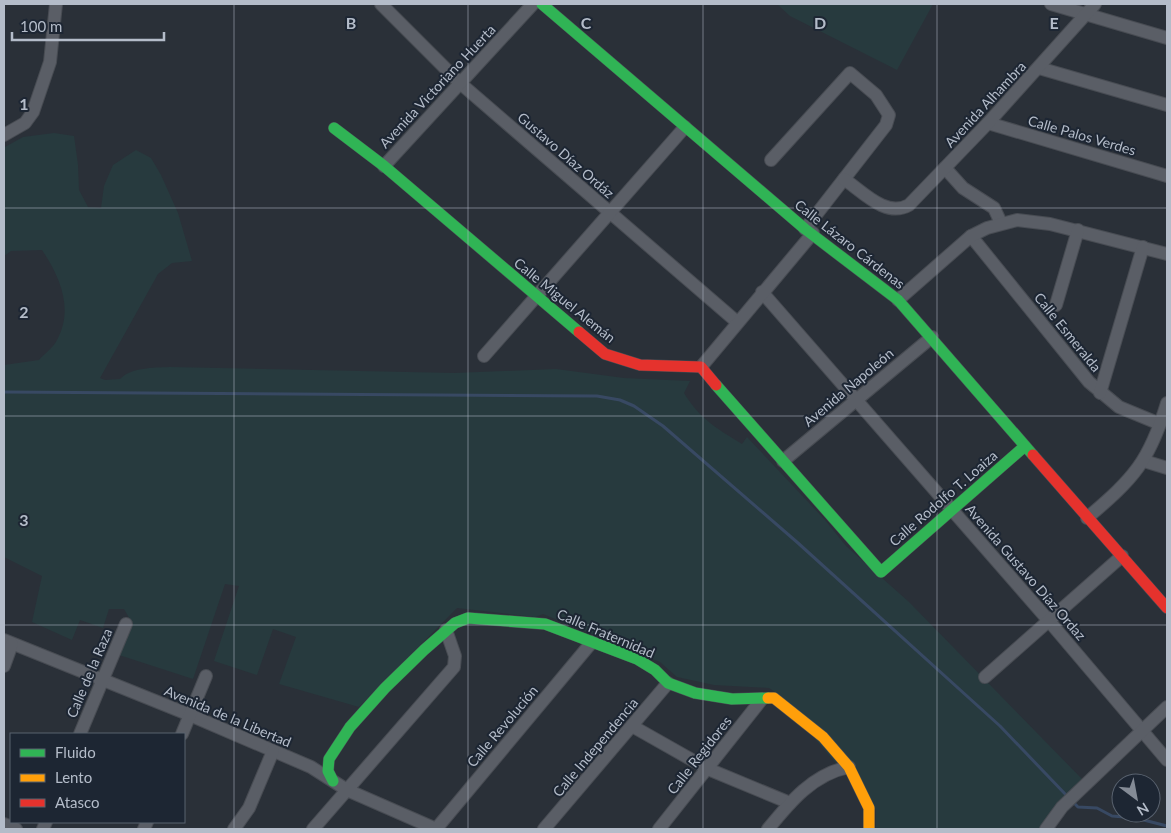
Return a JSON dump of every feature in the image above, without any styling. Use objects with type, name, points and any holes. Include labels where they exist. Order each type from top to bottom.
[{"type":"street","points":[[4,135],[25,124],[30,118],[50,62],[56,4]]},
{"type":"street","name":"Gustavo Díaz Ordáz","points":[[381,4],[460,83],[737,322]]},
{"type":"street","name":"Avenida Victoriano Huerta","points":[[384,166],[533,4]]},
{"type":"street","name":"Calle Lázaro Cárdenas","points":[[542,4],[809,231],[898,300],[1167,608]]},
{"type":"street","points":[[1051,4],[1167,38]]},
{"type":"street","name":"Avenida Alhambra","points":[[844,178],[887,209],[902,209],[909,205],[988,123],[1095,4]]},
{"type":"street","points":[[1038,68],[1167,106]]},
{"type":"street","points":[[771,160],[850,73],[876,95],[889,115],[886,126],[844,178],[809,231],[700,367],[783,461]]},
{"type":"street","name":"Calle Palos Verdes","points":[[988,123],[1167,176]]},
{"type":"street","points":[[484,356],[685,126]]},
{"type":"street","name":"Calle Miguel Alemán","points":[[334,128],[384,166],[591,344],[619,360],[640,365],[700,367]]},
{"type":"street","points":[[945,168],[963,188],[994,208],[1001,223]]},
{"type":"street","points":[[898,300],[972,236],[1001,223],[1032,220],[1078,230],[1167,254]]},
{"type":"street","points":[[1056,305],[1078,230]]},
{"type":"street","name":"Calle Esmeralda","points":[[972,236],[1077,369],[1100,393],[1119,407],[1160,424]]},
{"type":"street","points":[[1100,393],[1143,247]]},
{"type":"street","name":"Avenida Gustavo Díaz Ordaz","points":[[762,292],[1049,620],[1167,760]]},
{"type":"street","name":"Avenida Napoleón","points":[[783,461],[932,337]]},
{"type":"street","points":[[1088,518],[1119,491],[1144,461],[1154,443],[1167,402]]},
{"type":"street","name":"Calle Rodolfo T. Loaiza","points":[[783,461],[880,572],[1025,446]]},
{"type":"street","points":[[1144,461],[1167,468]]},
{"type":"street","points":[[985,676],[1122,556]]},
{"type":"street","name":"Calle Fraternidad","points":[[333,781],[329,776],[329,761],[353,725],[446,630],[461,619],[545,624],[647,664],[668,683],[710,697],[774,698],[809,724],[837,751],[849,767],[867,802],[869,829]]},
{"type":"street","name":"Calle de la Raza","points":[[80,733],[126,624]]},
{"type":"street","points":[[313,829],[454,667],[455,656],[446,630]]},
{"type":"street","points":[[4,666],[8,642]]},
{"type":"street","name":"Avenida de la Libertad","points":[[8,642],[190,714],[310,767],[347,790],[436,829]]},
{"type":"street","name":"Calle Revolución","points":[[436,829],[592,642]]},
{"type":"street","points":[[182,733],[206,676]]},
{"type":"street","name":"Calle Independencia","points":[[544,829],[668,683]]},
{"type":"street","name":"Calle Regidores","points":[[659,829],[762,699]]},
{"type":"street","points":[[1046,829],[1062,807],[1167,707]]},
{"type":"street","points":[[632,726],[708,769],[790,803]]},
{"type":"street","points":[[234,829],[249,808],[273,751]]},
{"type":"street","points":[[768,829],[790,803],[816,780],[829,773],[849,767]]},
{"type":"street","points":[[4,824],[16,829]]},
{"type":"green space","points":[[777,4],[933,4],[897,70],[790,16]]},
{"type":"green space","points":[[54,133],[74,136],[79,190],[88,207],[101,208],[104,186],[113,165],[136,150],[151,158],[178,213],[192,261],[172,263],[158,274],[100,378],[105,380],[120,379],[130,372],[137,370],[169,367],[454,373],[556,369],[624,378],[690,381],[684,393],[696,410],[716,428],[742,444],[747,437],[825,520],[846,546],[909,602],[1082,779],[1064,796],[1040,829],[876,829],[876,810],[775,692],[769,688],[714,685],[677,677],[660,662],[543,614],[535,617],[457,608],[359,707],[279,684],[296,637],[273,629],[257,675],[214,661],[239,586],[225,584],[193,679],[119,655],[131,621],[124,609],[109,609],[103,628],[80,620],[72,640],[32,622],[42,576],[4,557],[4,365],[39,360],[48,351],[55,343],[62,328],[64,305],[59,282],[42,250],[11,251],[4,256],[4,150],[5,147],[23,137]]},
{"type":"waterway","points":[[4,392],[597,396],[620,400],[634,406],[663,426],[798,543],[1000,726],[1068,797]]},
{"type":"waterway","points":[[1072,801],[1078,807],[1097,808],[1112,816],[1136,818],[1167,826]]},
{"type":"traffic: fast","points":[[542,4],[805,229],[898,300],[1033,455]]},
{"type":"traffic: fast","points":[[334,128],[384,166],[579,332]]},
{"type":"traffic: fast","points":[[716,385],[881,572],[1025,446]]},
{"type":"traffic: fast","points":[[333,781],[328,771],[329,759],[350,727],[385,688],[424,650],[455,623],[468,618],[545,624],[637,659],[655,670],[668,683],[695,693],[732,699],[768,698]]},
{"type":"traffic: slow","points":[[768,698],[774,698],[823,737],[849,767],[869,808],[869,829]]},
{"type":"traffic: jam","points":[[579,332],[605,354],[640,365],[701,367],[716,385]]},
{"type":"traffic: jam","points":[[1033,455],[1167,608]]}]
